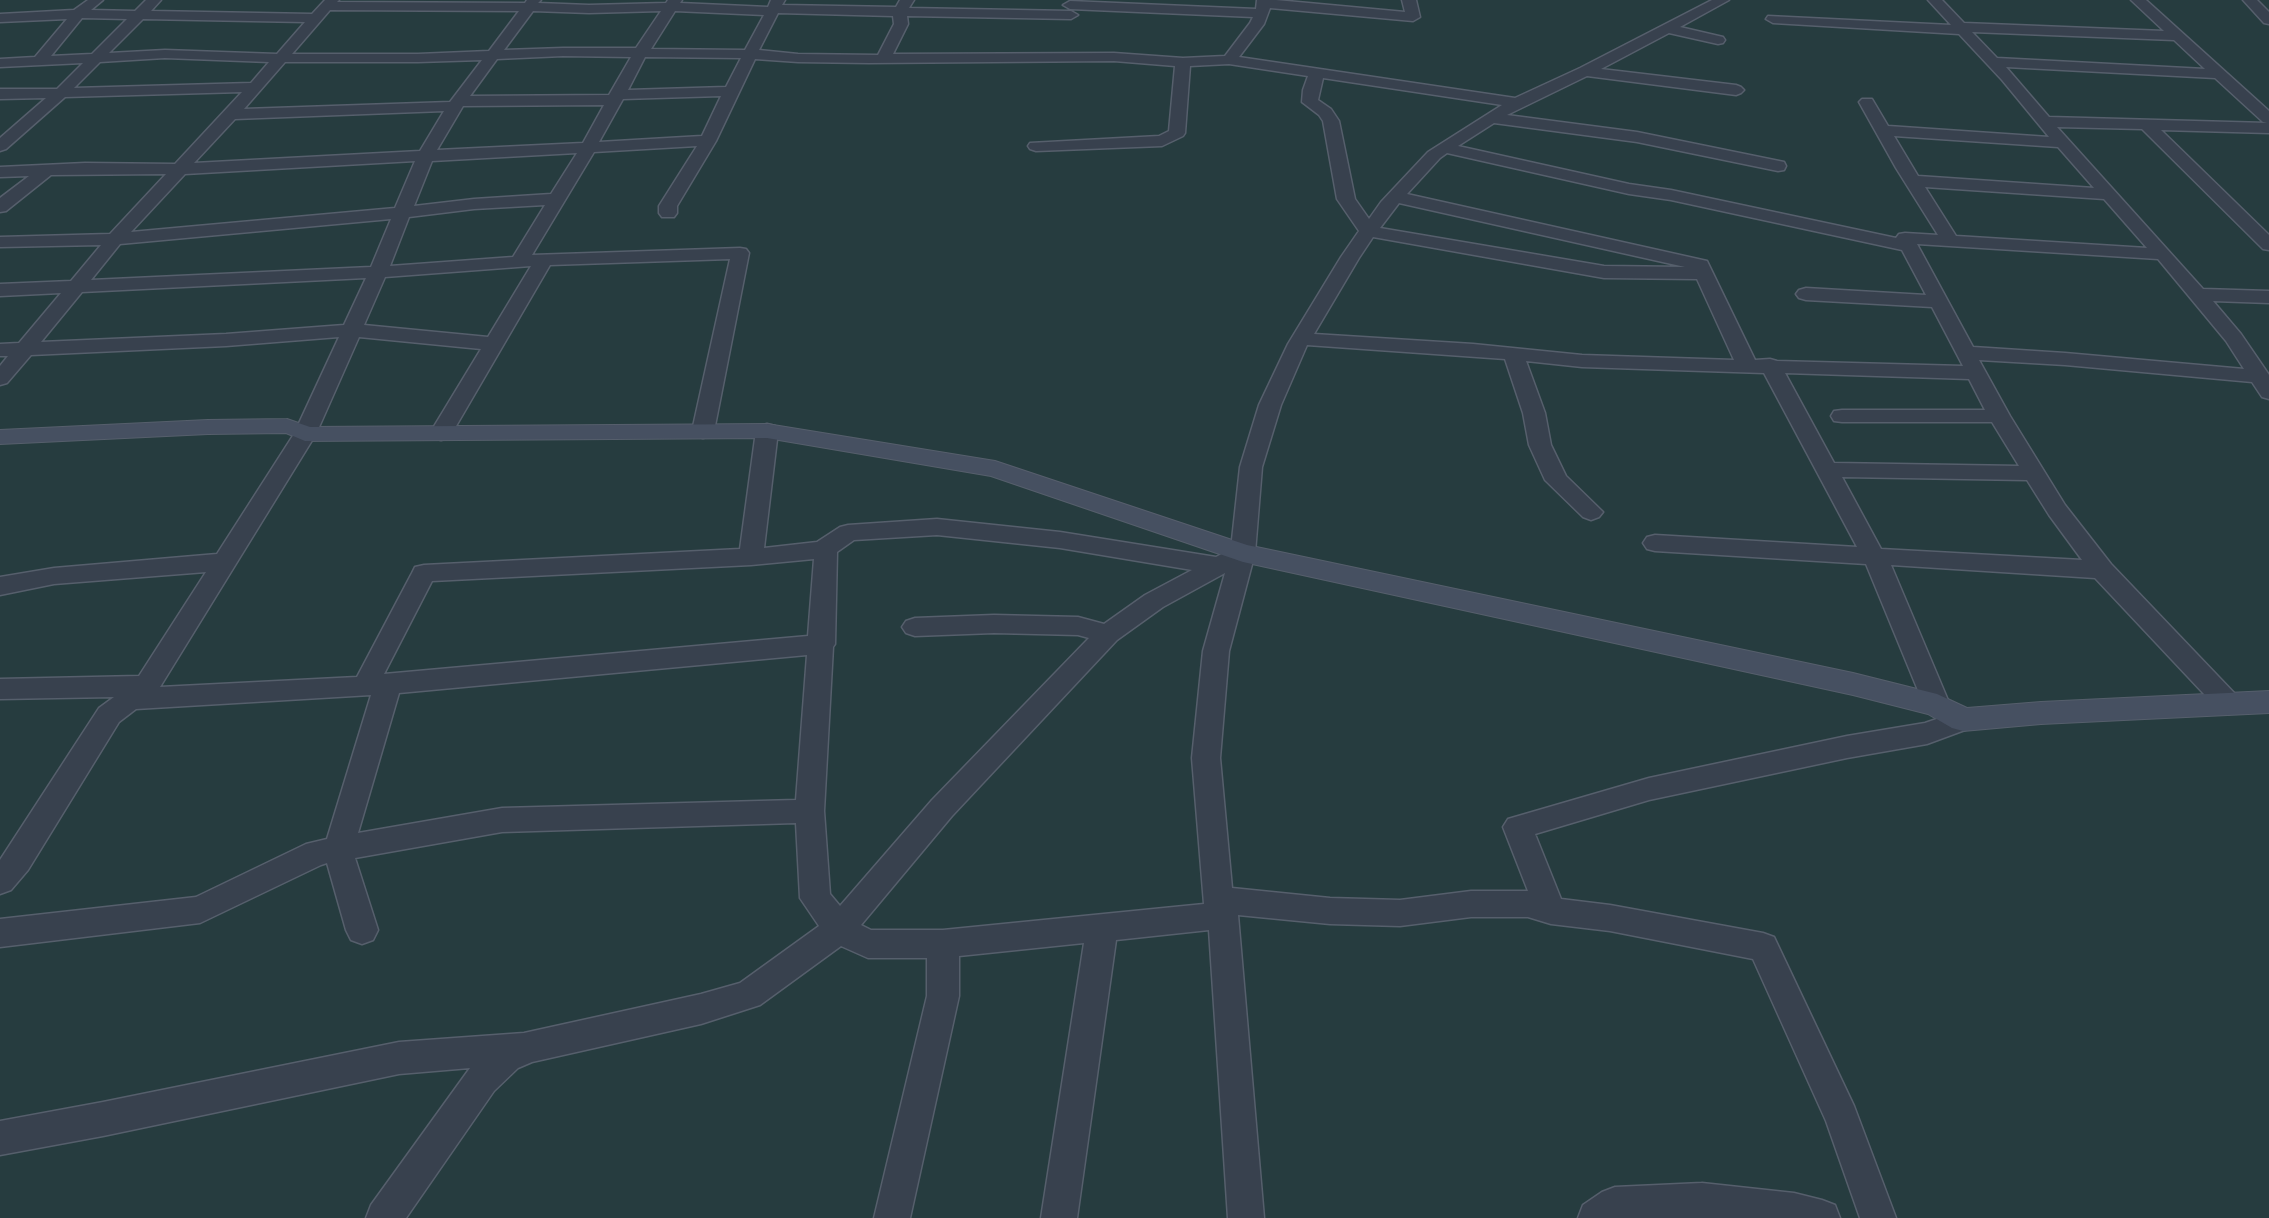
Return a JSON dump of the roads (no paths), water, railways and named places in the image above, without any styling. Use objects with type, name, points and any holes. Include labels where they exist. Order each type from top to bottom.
[{"type":"street","points":[[39,60],[78,14],[96,0]]},
{"type":"street","points":[[0,146],[61,93],[154,0]]},
{"type":"street","points":[[0,18],[78,14],[140,14],[530,3],[589,9],[673,3],[774,7],[1264,5],[1413,17],[1409,0]]},
{"type":"street","points":[[1246,1218],[1206,758],[1216,651],[1231,560],[1251,467],[1270,405],[1302,339],[1350,257],[1395,197],[1434,155],[1517,103],[1585,71],[1722,0]]},
{"type":"street","points":[[1935,0],[1993,62],[2044,122],[2163,254],[2234,338],[2264,385]]},
{"type":"street","points":[[2138,0],[2269,119]]},
{"type":"street","points":[[2250,0],[2269,20]]},
{"type":"street","points":[[0,881],[17,861],[109,715],[138,693],[225,562],[305,434],[378,272],[426,154],[457,103],[530,3]]},
{"type":"street","points":[[519,262],[589,146],[640,54],[673,3]]},
{"type":"street","points":[[1229,60],[1257,24],[1264,5]]},
{"type":"street","points":[[882,59],[901,24],[904,6]]},
{"type":"street","points":[[668,213],[668,206],[708,141],[774,7]]},
{"type":"street","points":[[1069,32],[1070,7]]},
{"type":"street","points":[[0,379],[115,239],[231,114],[325,8]]},
{"type":"street","points":[[1773,19],[2177,36]]},
{"type":"street","points":[[1666,28],[1718,40]]},
{"type":"street","points":[[0,63],[96,56],[165,54],[279,58],[418,58],[563,52],[750,54],[798,58],[882,59],[1060,52],[1183,62],[1229,60],[1517,103]]},
{"type":"street","points":[[1036,146],[1162,140],[1177,133],[1183,62]]},
{"type":"street","points":[[1993,62],[2218,74]]},
{"type":"street","points":[[1585,71],[1736,90]]},
{"type":"street","points":[[1317,73],[1311,90],[1310,102],[1325,112],[1332,121],[1346,199],[1368,231],[1604,272],[1704,273]]},
{"type":"street","points":[[0,94],[256,86]]},
{"type":"street","points":[[231,114],[457,103],[614,98],[731,91]]},
{"type":"street","points":[[1867,102],[1950,240]]},
{"type":"street","points":[[1491,118],[1637,137],[1778,166]]},
{"type":"street","points":[[2044,122],[2269,128]]},
{"type":"street","points":[[2148,126],[2268,244]]},
{"type":"street","points":[[1883,130],[2063,143]]},
{"type":"street","points":[[0,172],[180,169],[426,154],[708,141]]},
{"type":"street","points":[[1445,148],[1629,189],[1672,195],[1909,246]]},
{"type":"street","points":[[0,207],[46,170]]},
{"type":"street","points":[[1913,181],[2110,194]]},
{"type":"street","points":[[1395,197],[1700,265],[1759,365],[1826,470],[1874,556],[1885,577],[1936,705]]},
{"type":"street","points":[[0,242],[115,239],[403,213],[474,204],[556,199]]},
{"type":"street","points":[[2163,254],[1905,238],[1999,416],[2057,510],[2102,570],[2229,704]]},
{"type":"street","points":[[0,290],[378,272],[544,260],[740,254],[703,431]]},
{"type":"street","points":[[441,433],[544,260]]},
{"type":"street","points":[[1806,294],[1939,302]]},
{"type":"street","points":[[2198,295],[2269,297]]},
{"type":"street","points":[[0,350],[226,340],[352,330],[494,344]]},
{"type":"street","points":[[1302,339],[1513,354],[1582,361],[1976,373]]},
{"type":"street","points":[[1966,353],[2065,359],[2264,385]]},
{"type":"street","points":[[1513,354],[1534,413],[1540,445],[1556,480],[1591,512]]},
{"type":"street","points":[[1842,416],[1999,416]]},
{"type":"street","points":[[0,437],[267,426],[287,426],[298,429],[305,434],[768,431],[995,469],[1231,560]]},
{"type":"street","points":[[751,556],[768,431]]},
{"type":"street","points":[[1826,470],[2034,473]]},
{"type":"street","points":[[362,930],[338,850],[377,685],[424,572],[751,556],[823,550],[848,533],[937,528],[1231,560],[1853,684],[1936,705],[1963,720]]},
{"type":"street","points":[[1655,542],[2102,570]]},
{"type":"street","points":[[823,550],[826,553],[822,644],[810,811],[815,898],[839,929],[868,944],[943,944],[1102,928],[1220,907],[1400,913],[1471,904],[1528,904],[1551,911],[1610,918],[1763,947],[1842,1118],[1878,1218]]},
{"type":"street","points":[[0,1138],[113,1118],[399,1058],[529,1047],[701,1009],[749,995],[839,929],[942,808],[1108,634],[1154,601],[1231,560]]},
{"type":"street","points":[[0,586],[54,576],[225,562]]},
{"type":"street","points":[[915,627],[994,624],[1078,626],[1108,634]]},
{"type":"street","points":[[0,688],[138,693],[377,685],[822,644]]},
{"type":"street","points":[[1551,911],[1518,827],[1648,789],[1847,747],[1927,733],[1963,720],[2041,713],[2269,702]]},
{"type":"street","points":[[0,933],[200,910],[316,853],[502,820],[810,811]]},
{"type":"street","points":[[1058,1218],[1102,928]]},
{"type":"street","points":[[892,1218],[943,996],[943,944]]},
{"type":"street","points":[[384,1218],[482,1079],[506,1057],[529,1047]]},
{"type":"street","points":[[1596,1218],[1615,1205],[1702,1201],[1794,1211],[1822,1218]]}]
